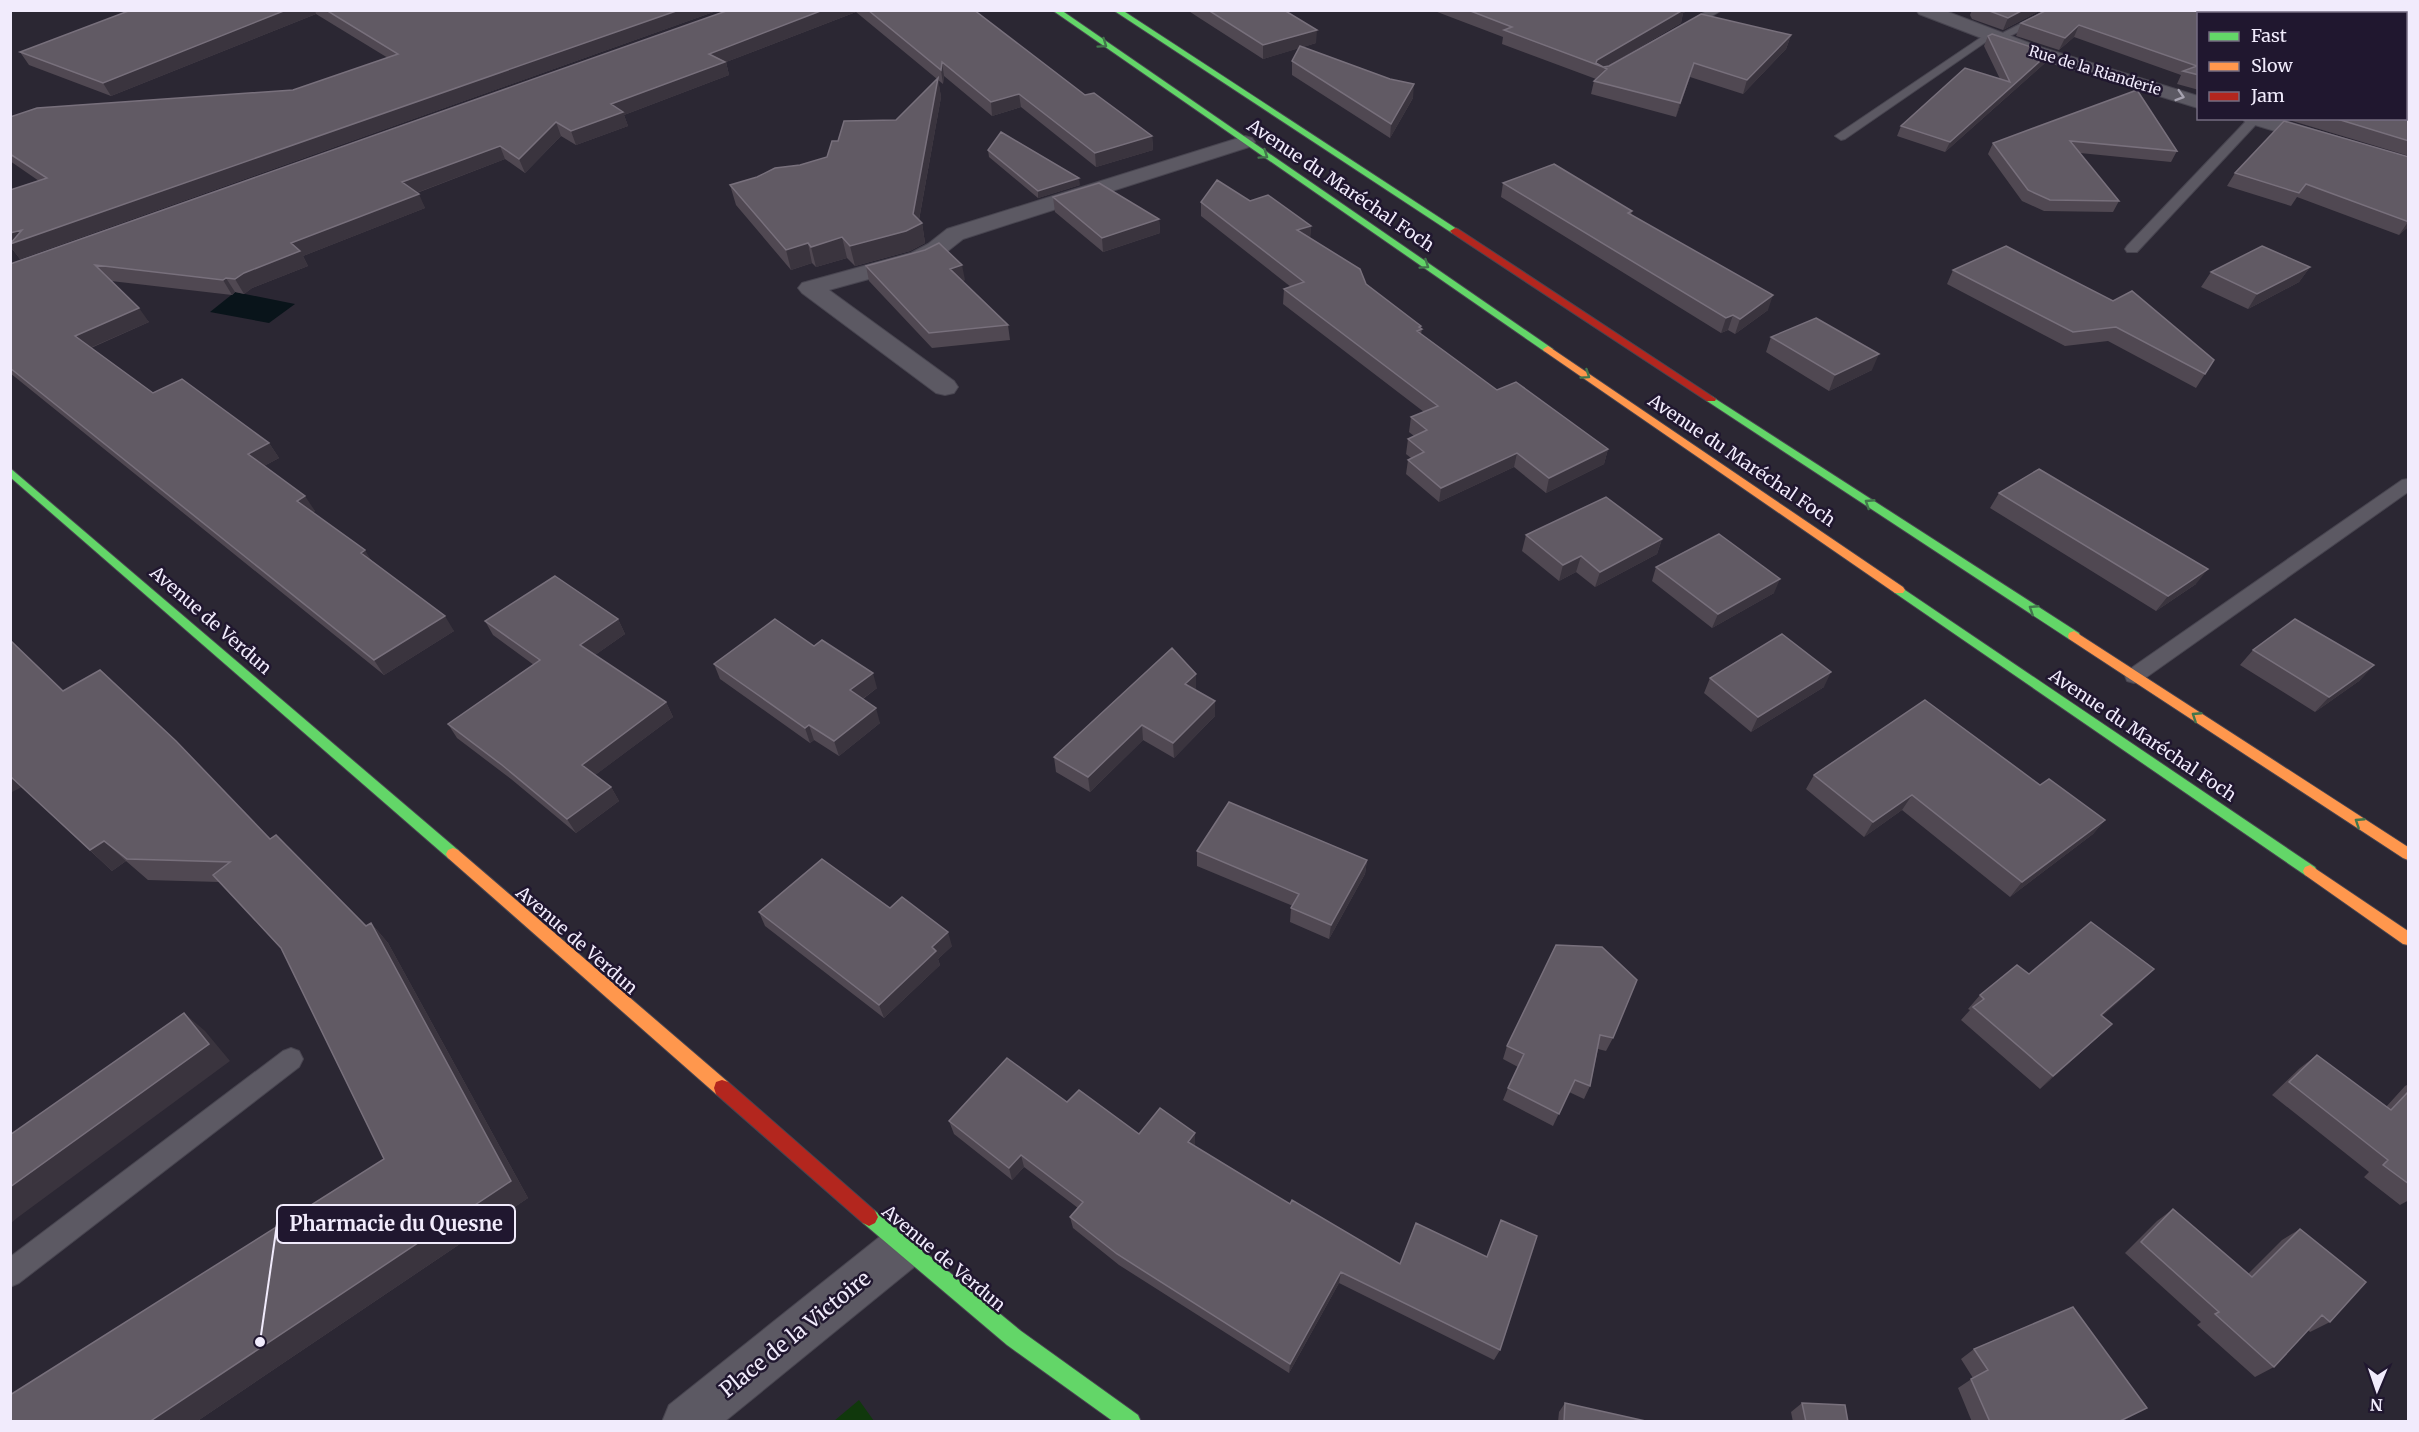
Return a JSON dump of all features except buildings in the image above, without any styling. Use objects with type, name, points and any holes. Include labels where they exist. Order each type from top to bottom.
[{"type":"main road","name":"Avenue du Maréchal Foch","points":[[1055,10],[2409,939]]},
{"type":"main road","name":"Avenue du Maréchal Foch","points":[[1116,10],[2409,854]]},
{"type":"main road","name":"Avenue de Verdun","points":[[10,471],[217,648],[903,1247],[986,1317],[1048,1365],[1131,1422]]},
{"type":"street","name":"Rue de la Rianderie","points":[[1925,10],[1993,36],[2197,101]]},
{"type":"street","points":[[2257,120],[2409,165]]},
{"type":"street","points":[[945,387],[810,288],[919,258],[963,231],[1245,142]]},
{"type":"street","name":"Place de la Victoire","points":[[686,1422],[903,1247]]},
{"type":"lane","points":[[1678,32],[1717,10]]},
{"type":"lane","points":[[1841,136],[1993,36],[2057,10]]},
{"type":"lane","points":[[2132,249],[2253,120]]},
{"type":"lane","points":[[2134,676],[2409,484]]},
{"type":"lane","points":[[10,1274],[291,1059]]},
{"type":"green space","points":[[859,1400],[874,1421],[834,1421]]},
{"type":"shaded area","points":[[235,292],[295,304],[269,323],[210,312]]},
{"type":"traffic: fast","points":[[1055,10],[1548,349]]},
{"type":"traffic: fast","points":[[1116,10],[1455,231]]},
{"type":"traffic: fast","points":[[1711,399],[2074,636]]},
{"type":"traffic: fast","points":[[10,471],[453,854]]},
{"type":"traffic: fast","points":[[1899,590],[2310,871]]},
{"type":"traffic: fast","points":[[869,1217],[1014,1338],[1131,1422]]},
{"type":"traffic: slow","points":[[1548,349],[1899,590]]},
{"type":"traffic: slow","points":[[2074,636],[2408,854]]},
{"type":"traffic: slow","points":[[453,854],[722,1088]]},
{"type":"traffic: slow","points":[[2310,871],[2408,939]]},
{"type":"traffic: jam","points":[[1455,231],[1711,399]]},
{"type":"traffic: jam","points":[[722,1088],[869,1217]]},
{"type":"place","name":"Pharmacie du Quesne","points":[[260,1342]]}]
